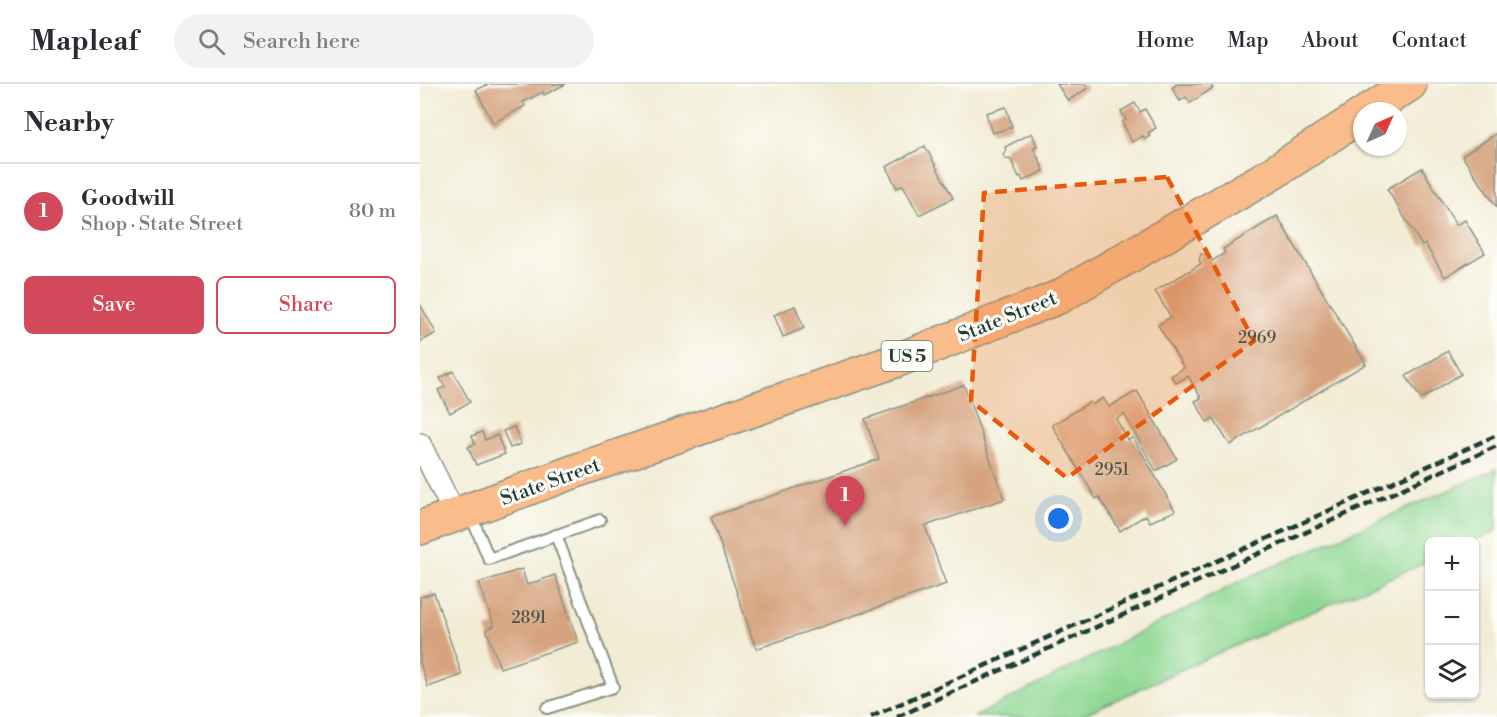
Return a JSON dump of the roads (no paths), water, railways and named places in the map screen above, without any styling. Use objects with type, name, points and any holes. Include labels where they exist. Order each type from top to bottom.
[{"type":"main road","points":[[1382,102],[1410,84]]},
{"type":"main road","name":"State Street","points":[[420,528],[581,469],[895,361],[1059,297],[1273,173],[1353,121]]},
{"type":"street","points":[[420,444],[462,513]]},
{"type":"lane","points":[[462,513],[489,559],[600,520]]},
{"type":"lane","points":[[547,708],[613,687],[556,535]]},
{"type":"railway","points":[[871,717],[1497,435]]},
{"type":"railway","points":[[897,717],[1497,446]]},
{"type":"place","name":"Goodwill","points":[[845,526]]}]
